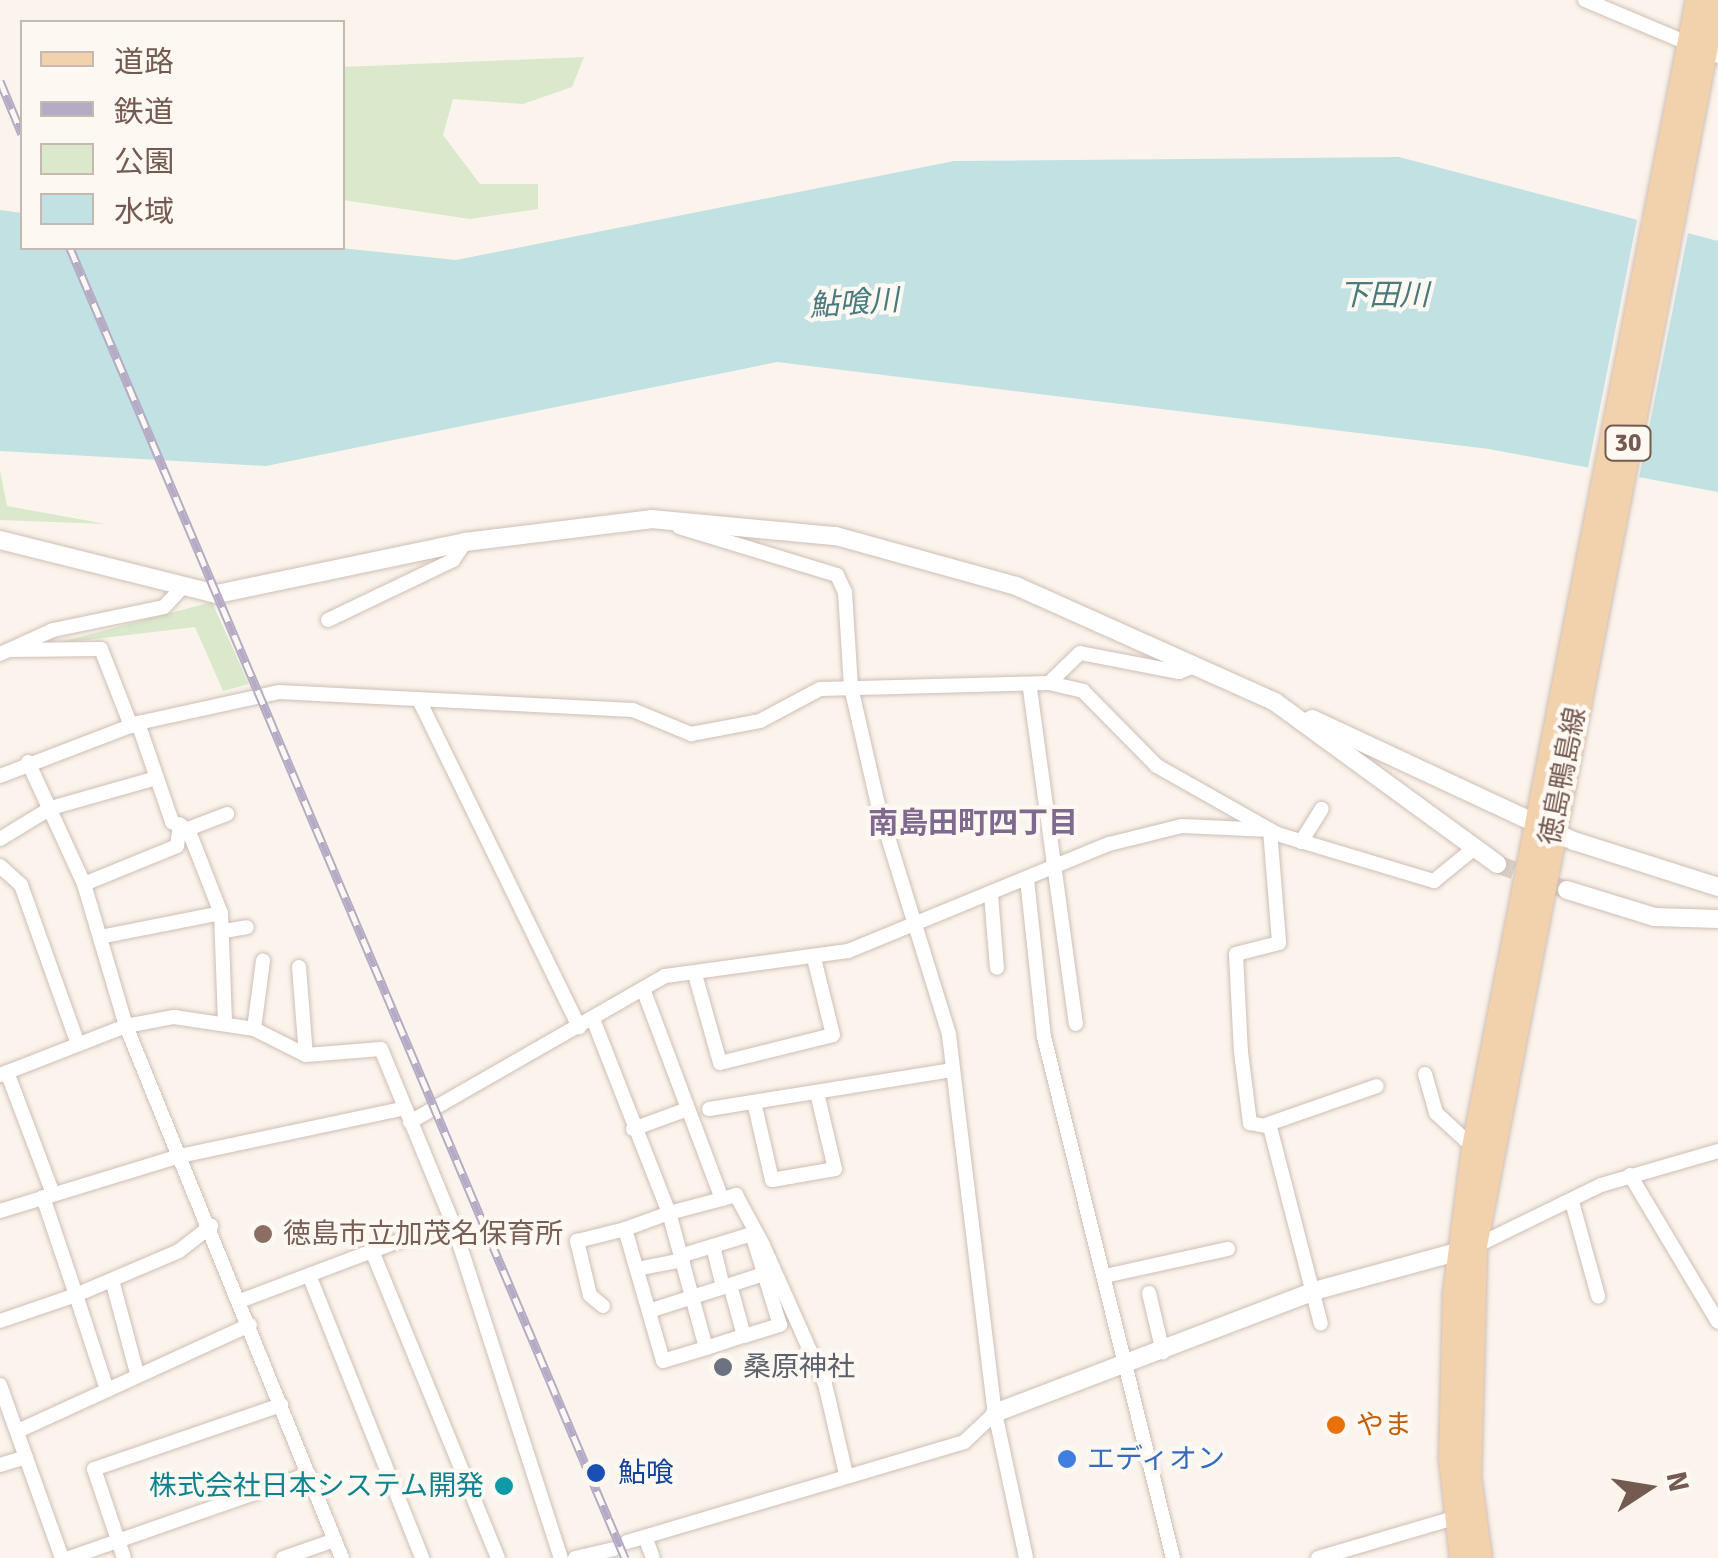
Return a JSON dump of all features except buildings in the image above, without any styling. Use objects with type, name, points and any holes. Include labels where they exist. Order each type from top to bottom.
[{"type":"main road","name":"徳島鴨島線","points":[[1697,0],[1700,55]]},
{"type":"main road","name":"徳島鴨島線","points":[[1461,1558],[1473,1146],[1700,55],[1716,0]]},
{"type":"main road","name":"徳島鴨島線","points":[[1467,1249],[1542,822]]},
{"type":"main road","name":"徳島鴨島線","points":[[1464,1516],[1481,1558]]},
{"type":"street","points":[[1585,0],[1700,55]]},
{"type":"street","points":[[0,540],[182,588],[252,590],[465,542],[651,519],[764,524],[951,563],[1197,665],[1542,822],[1718,887]]},
{"type":"street","points":[[651,519],[837,575],[851,687],[919,926],[953,1070],[996,1413],[1026,1558]]},
{"type":"street","points":[[328,620],[453,560],[465,542]]},
{"type":"street","points":[[5,652],[53,630],[164,607],[182,588]]},
{"type":"street","points":[[5,652],[101,649],[154,779],[184,826],[221,912],[225,931],[225,1023]]},
{"type":"street","points":[[0,776],[134,724],[280,692],[421,704],[633,710],[692,734],[760,722],[820,689],[1030,689],[1048,683],[1080,653],[1179,672],[1197,665]]},
{"type":"street","points":[[1048,683],[1084,691],[1157,766],[1270,830],[1434,881],[1472,850]]},
{"type":"street","points":[[1030,689],[1076,1024]]},
{"type":"street","points":[[1276,702],[1472,850],[1498,864]]},
{"type":"street","points":[[421,704],[586,1023],[634,1129],[670,1213],[706,1348]]},
{"type":"street","points":[[28,762],[84,884],[126,1026],[211,1226],[342,1558]]},
{"type":"street","points":[[0,840],[51,808],[154,779]]},
{"type":"street","points":[[1302,842],[1322,809]]},
{"type":"street","points":[[184,826],[226,814]]},
{"type":"street","points":[[84,884],[177,846],[184,826]]},
{"type":"street","points":[[0,1211],[180,1156],[407,1115],[586,1023],[665,976],[696,978],[814,958],[919,926],[1055,868],[1182,826],[1270,830]]},
{"type":"street","points":[[1270,830],[1278,943],[1236,954],[1250,1123],[1268,1124],[1378,1086]]},
{"type":"street","points":[[0,866],[21,885],[78,1044]]},
{"type":"street","points":[[1028,880],[1044,1037],[1174,1558]]},
{"type":"street","points":[[1567,890],[1656,918],[1718,920]]},
{"type":"street","points":[[991,895],[997,968]]},
{"type":"street","points":[[100,937],[221,912]]},
{"type":"street","points":[[225,931],[246,927]]},
{"type":"street","points":[[696,978],[720,1063],[833,1035],[814,958]]},
{"type":"street","points":[[254,1028],[264,961]]},
{"type":"street","points":[[299,966],[306,1055]]},
{"type":"street","points":[[643,989],[685,1110],[722,1198]]},
{"type":"street","points":[[106,1386],[48,1195],[4,1074],[126,1026],[174,1017],[254,1028],[306,1055],[381,1049],[452,1221],[561,1558]]},
{"type":"street","points":[[709,1109],[953,1070]]},
{"type":"street","points":[[1425,1074],[1436,1113],[1473,1146]]},
{"type":"street","points":[[754,1102],[772,1180],[835,1169],[816,1093]]},
{"type":"street","points":[[634,1129],[685,1110]]},
{"type":"street","points":[[1268,1124],[1321,1324]]},
{"type":"street","points":[[585,1557],[846,1474],[964,1442],[996,1413],[1314,1291],[1467,1249],[1630,1175],[1718,1151]]},
{"type":"street","points":[[1630,1175],[1713,1304],[1718,1322]]},
{"type":"street","points":[[603,1306],[590,1294],[577,1241],[736,1195],[764,1245],[825,1384],[846,1474]]},
{"type":"street","points":[[1572,1202],[1598,1296]]},
{"type":"street","points":[[240,1301],[452,1221]]},
{"type":"street","points":[[0,1321],[112,1280],[211,1226]]},
{"type":"street","points":[[626,1228],[648,1311],[662,1361],[780,1325],[752,1234],[637,1269]]},
{"type":"street","points":[[713,1246],[744,1336]]},
{"type":"street","points":[[1105,1276],[1228,1250]]},
{"type":"street","points":[[372,1252],[498,1558]]},
{"type":"street","points":[[648,1311],[763,1274]]},
{"type":"street","points":[[308,1275],[422,1558]]},
{"type":"street","points":[[112,1280],[138,1373]]},
{"type":"street","points":[[1149,1293],[1163,1352]]},
{"type":"street","points":[[18,1431],[106,1386],[250,1325]]},
{"type":"street","points":[[0,1385],[66,1558],[309,1474]]},
{"type":"street","points":[[124,1558],[94,1469],[282,1405]]},
{"type":"street","points":[[0,1465],[26,1458]]},
{"type":"street","points":[[1318,1558],[1464,1516]]},
{"type":"street","points":[[282,1558],[335,1540]]},
{"type":"street","points":[[646,1540],[653,1558]]},
{"type":"green space","points":[[584,57],[572,87],[523,104],[453,99],[443,135],[480,184],[538,184],[538,209],[470,219],[345,200],[345,67]]},
{"type":"green space","points":[[0,470],[7,506],[106,524],[0,520]]},
{"type":"green space","points":[[212,602],[249,684],[223,691],[195,627],[53,644]]},
{"type":"water","name":"下田川","points":[[1399,157],[1718,241],[1718,492],[1489,449],[777,362],[266,466],[0,451],[0,210],[20,213],[20,250],[345,248],[456,260],[954,161]]},
{"type":"pier","points":[[1638,215],[1689,228],[1638,483],[1587,473]]},
{"type":"tunnel","points":[[1497,864],[1567,890]]},
{"type":"railway","points":[[0,81],[20,129]]},
{"type":"railway","points":[[71,250],[625,1558]]},
{"type":"place","name":"徳島市立加茂名保育所","points":[[263,1234]]},
{"type":"place","name":"桑原神社","points":[[723,1367]]},
{"type":"place","name":"やま","points":[[1336,1425]]},
{"type":"place","name":"エディオン","points":[[1067,1459]]},
{"type":"place","name":"鮎喰","points":[[596,1473]]},
{"type":"place","name":"株式会社日本システム開発","points":[[504,1486]]},
{"type":"district","name":"南島田町四丁目","points":[[973,824]]},
{"type":"water label","name":"鮎喰川","points":[[854,304]]}]
